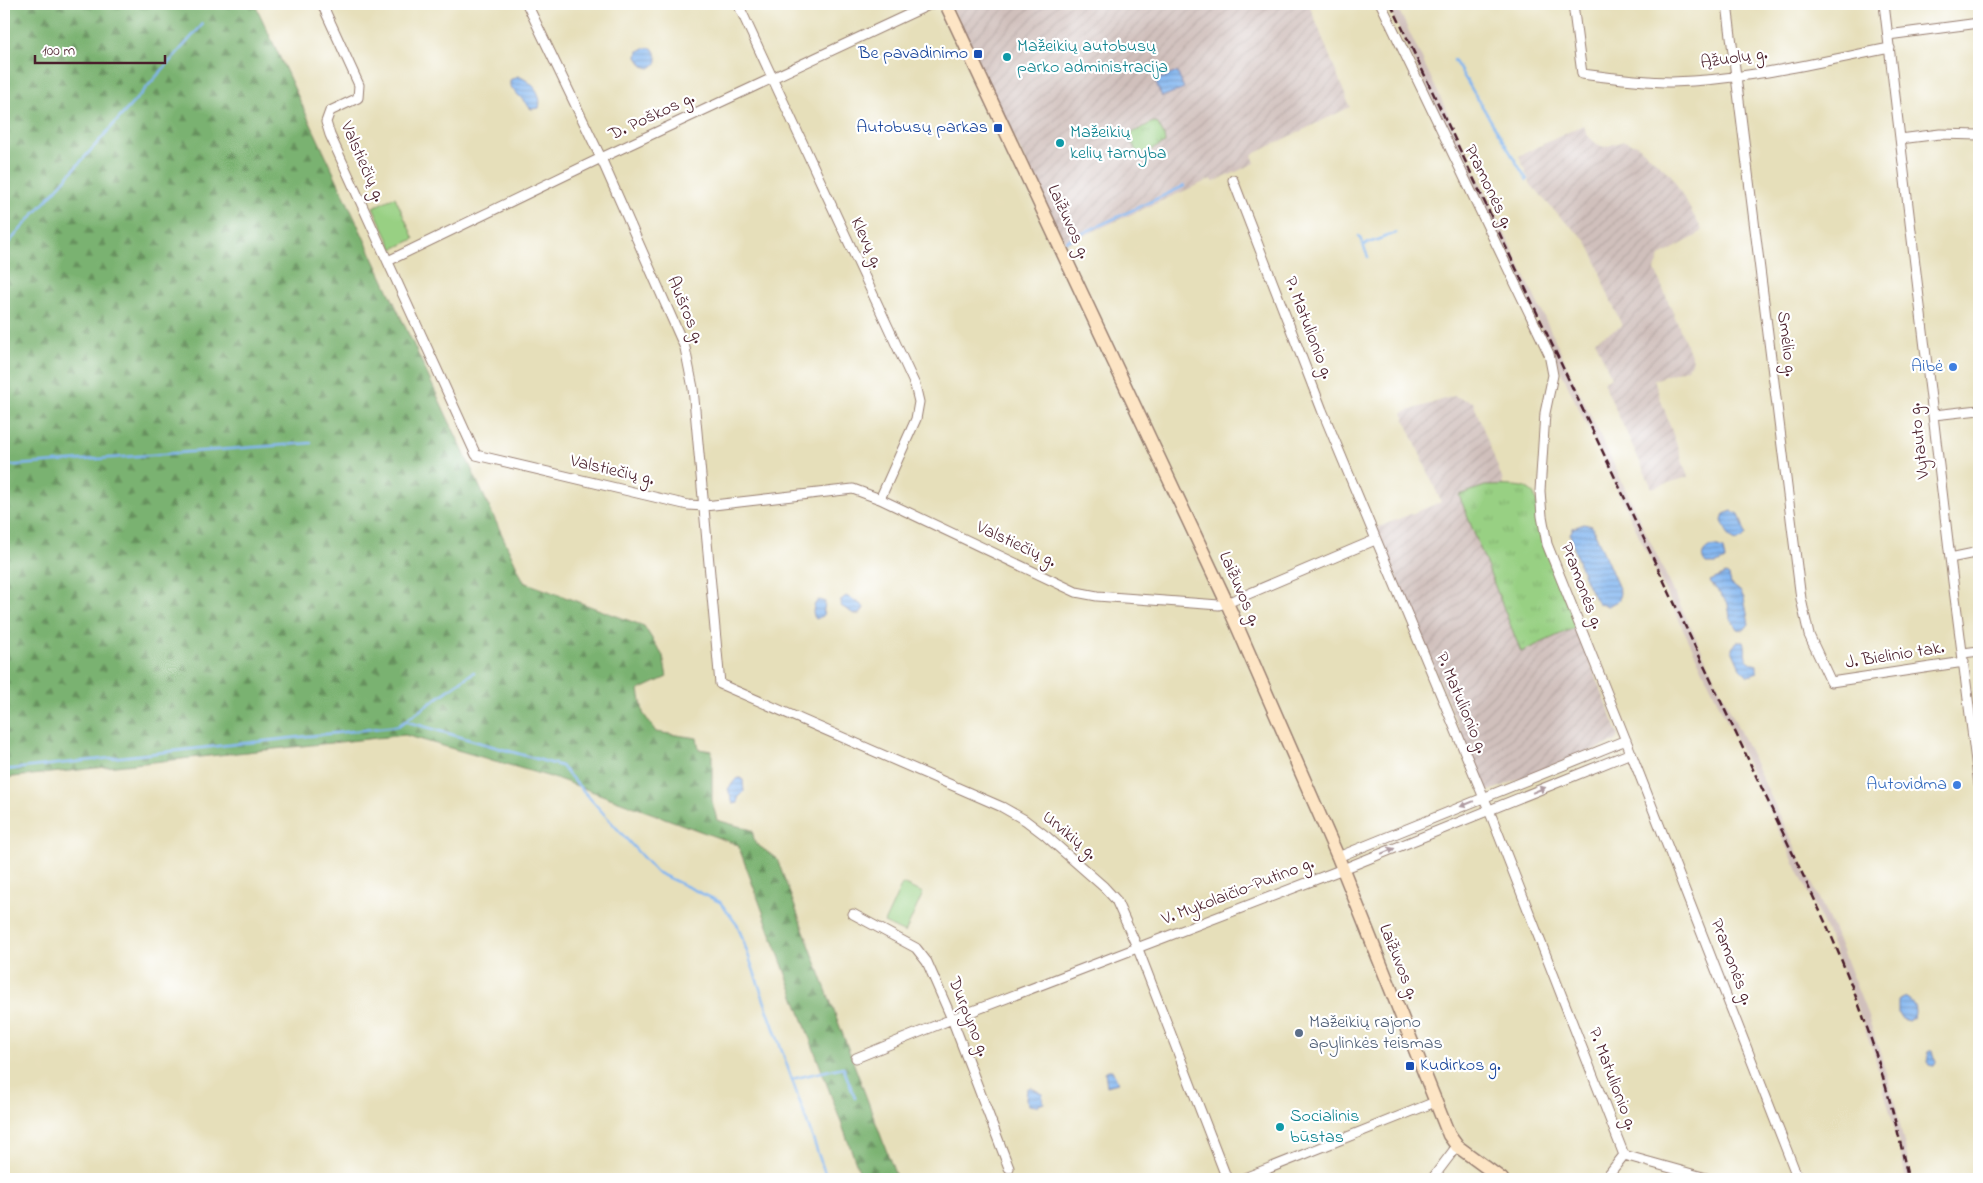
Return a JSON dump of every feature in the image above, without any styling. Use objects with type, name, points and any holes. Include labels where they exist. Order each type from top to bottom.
[{"type":"main road","name":"Laižuvos g.","points":[[946,4],[1227,603],[1338,857],[1449,1135],[1457,1146],[1502,1179]]},
{"type":"street","name":"Valstiečių g.","points":[[322,4],[359,85],[358,98],[330,111],[326,122],[330,135],[476,455],[688,506],[705,506],[853,489],[880,499],[1076,592],[1106,597],[1219,605],[1227,603]]},
{"type":"street","name":"Aušros g.","points":[[527,4],[601,158],[685,348],[692,388],[705,506],[720,684]]},
{"type":"street","name":"Klevų g.","points":[[738,4],[911,376],[919,402],[916,419],[880,499]]},
{"type":"street","name":"D. Poškos g.","points":[[388,261],[601,158],[931,4]]},
{"type":"street","name":"Pramonės g.","points":[[1381,4],[1549,354],[1553,375],[1545,413],[1540,491],[1547,544],[1798,1179]]},
{"type":"street","name":"Ąžuolų g.","points":[[1573,4],[1582,74],[1647,82],[1736,78],[1890,48]]},
{"type":"street","name":"Smėlio g.","points":[[1727,4],[1801,599],[1809,635],[1832,682]]},
{"type":"street","name":"Vytauto g.","points":[[1884,4],[1979,785]]},
{"type":"street","points":[[1888,35],[1979,23]]},
{"type":"street","points":[[1900,139],[1940,134],[1979,135]]},
{"type":"street","name":"P. Matulionio g.","points":[[1233,180],[1325,419],[1484,797],[1624,1155],[1710,1179]]},
{"type":"street","points":[[1934,415],[1979,410]]},
{"type":"street","points":[[1227,603],[1375,540]]},
{"type":"street","points":[[1950,558],[1979,552]]},
{"type":"street","name":"J. Bielinio tak.","points":[[1832,682],[1964,658],[1979,651]]},
{"type":"street","name":"Urvikių g.","points":[[720,684],[1002,808],[1025,820],[1097,880],[1116,900],[1138,949],[1227,1179]]},
{"type":"street","name":"V. Mykolaičio-Putino g.","points":[[1338,857],[1626,740]]},
{"type":"street","name":"V. Mykolaičio-Putino g.","points":[[856,1058],[952,1019],[1343,869],[1631,753]]},
{"type":"street","name":"Durpyno g.","points":[[853,914],[916,948],[927,962],[952,1019],[1009,1168]]},
{"type":"street","points":[[1242,1179],[1435,1102]]},
{"type":"street","points":[[1432,1179],[1457,1146]]},
{"type":"street","points":[[1605,1179],[1624,1155]]},
{"type":"shaded area","points":[[950,4],[1309,4],[1350,107],[1252,155],[1255,163],[1214,182],[1211,179],[1065,244]]},
{"type":"shaded area","points":[[1387,4],[1396,4],[1833,928],[1865,1008],[1880,1053],[1896,1107],[1912,1179],[1906,1179],[1899,1145],[1874,1054],[1826,930]]},
{"type":"shaded area","points":[[1583,125],[1588,136],[1597,144],[1604,147],[1624,141],[1637,145],[1671,175],[1702,230],[1696,236],[1660,256],[1655,270],[1693,360],[1688,368],[1654,380],[1688,477],[1652,488],[1603,382],[1611,377],[1595,340],[1622,326],[1604,285],[1596,260],[1586,240],[1559,216],[1531,185],[1519,156]]},
{"type":"shaded area","points":[[1454,396],[1473,402],[1502,478],[1503,486],[1485,486],[1521,652],[1576,627],[1619,735],[1616,741],[1490,791],[1485,790],[1376,528],[1441,502],[1402,413]]},
{"type":"green space","points":[[4,4],[255,4],[524,582],[644,626],[663,656],[667,677],[639,690],[643,713],[656,732],[697,738],[699,749],[712,751],[712,801],[717,820],[752,830],[755,843],[777,859],[897,1179],[862,1179],[738,845],[561,780],[405,735],[4,778]]},
{"type":"green space","points":[[1153,122],[1158,124],[1164,135],[1165,143],[1147,152],[1138,153],[1131,142],[1130,136],[1132,133]]},
{"type":"green space","points":[[395,197],[414,239],[393,249],[373,207]]},
{"type":"green space","points":[[1485,486],[1521,487],[1533,493],[1546,552],[1576,627],[1521,652],[1459,495]]},
{"type":"green space","points":[[902,884],[923,893],[905,933],[884,923]]},
{"type":"water","points":[[652,48],[657,57],[657,62],[650,68],[643,66],[637,57],[638,51]]},
{"type":"water","points":[[1177,72],[1184,88],[1162,97],[1155,81]]},
{"type":"water","points":[[518,76],[535,88],[539,97],[539,108],[531,109],[510,86],[510,80]]},
{"type":"water","points":[[1732,511],[1739,514],[1746,535],[1736,541],[1729,537],[1722,521],[1724,514]]},
{"type":"water","points":[[1584,524],[1592,526],[1620,591],[1619,600],[1608,606],[1598,604],[1593,596],[1581,570],[1572,543],[1570,534],[1573,528]]},
{"type":"water","points":[[1715,546],[1723,549],[1725,560],[1716,564],[1706,564],[1703,558],[1704,552],[1708,548]]},
{"type":"water","points":[[1726,574],[1729,576],[1731,584],[1740,591],[1744,598],[1749,624],[1744,630],[1737,629],[1730,617],[1728,604],[1710,581]]},
{"type":"water","points":[[846,596],[862,605],[864,608],[860,614],[854,614],[841,606],[841,600]]},
{"type":"water","points":[[819,600],[825,602],[823,616],[816,619],[813,609]]},
{"type":"water","points":[[1738,641],[1744,641],[1746,658],[1757,665],[1757,673],[1748,676],[1740,668],[1732,650]]},
{"type":"water","points":[[740,778],[743,780],[744,792],[738,798],[738,803],[733,804],[728,789],[736,779]]},
{"type":"water","points":[[1904,997],[1910,1000],[1915,1008],[1914,1017],[1908,1021],[1902,1019],[1898,1013],[1898,1000]]},
{"type":"water","points":[[1929,1050],[1933,1050],[1936,1063],[1934,1066],[1930,1066],[1927,1062]]},
{"type":"water","points":[[1112,1070],[1118,1083],[1107,1086],[1105,1072]]},
{"type":"water","points":[[1031,1087],[1042,1094],[1044,1103],[1036,1106],[1029,1105],[1026,1099],[1027,1089]]},
{"type":"waterway","points":[[4,248],[203,24]]},
{"type":"waterway","points":[[1454,60],[1527,180]]},
{"type":"waterway","points":[[1066,241],[1184,186]]},
{"type":"waterway","points":[[1368,257],[1363,245],[1396,233]]},
{"type":"waterway","points":[[1359,236],[1363,245]]},
{"type":"waterway","points":[[4,466],[311,443]]},
{"type":"waterway","points":[[4,770],[398,726],[474,672]]},
{"type":"waterway","points":[[405,721],[561,766],[656,872],[720,902],[738,926],[827,1179]]},
{"type":"waterway","points":[[792,1079],[843,1067],[855,1098]]},
{"type":"railway","points":[[1391,4],[1827,926],[1875,1050],[1893,1114],[1908,1179]]},
{"type":"place","name":"Be pavadinimo","points":[[978,54]]},
{"type":"place","name":"Mažeikių autobusų parko administracija","points":[[1007,57]]},
{"type":"place","name":"Autobusų parkas","points":[[998,128]]},
{"type":"place","name":"Mažeikių kelių tarnyba","points":[[1060,143]]},
{"type":"place","name":"Aibė","points":[[1953,367]]},
{"type":"place","name":"Autovidma","points":[[1957,785]]},
{"type":"place","name":"Mažeikių rajono apylinkės teismas","points":[[1299,1033]]},
{"type":"place","name":"Kudirkos g.","points":[[1410,1066]]},
{"type":"place","name":"Socialinis būstas","points":[[1280,1127]]}]
